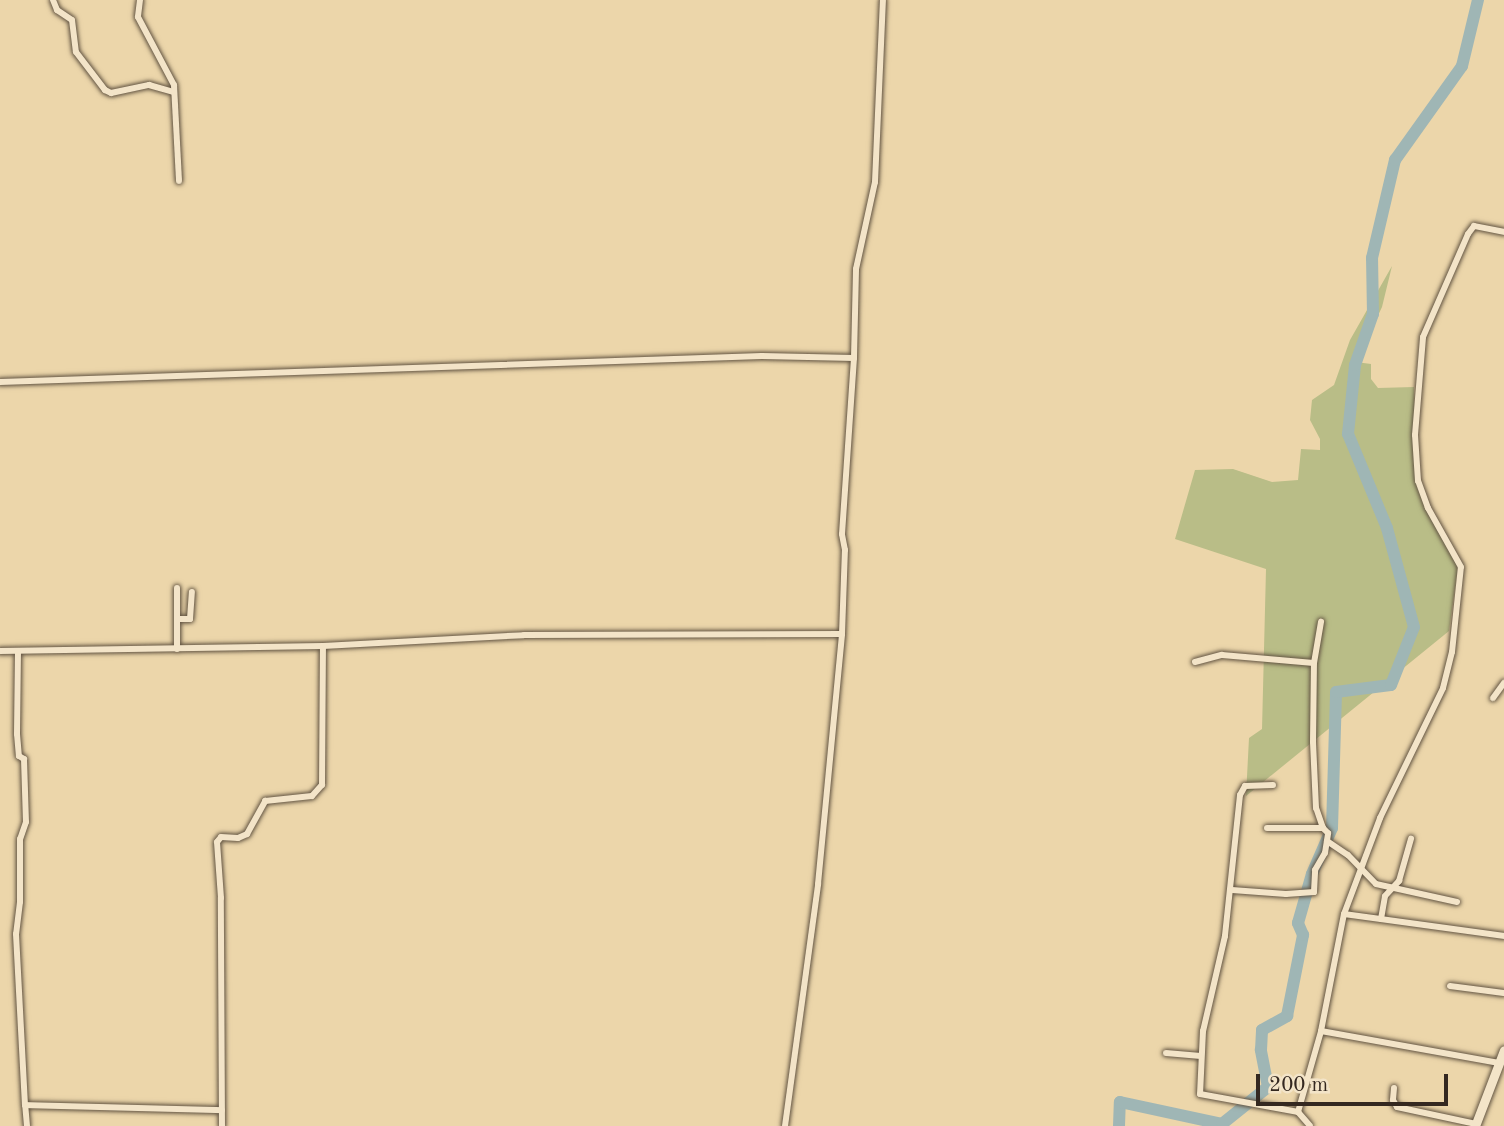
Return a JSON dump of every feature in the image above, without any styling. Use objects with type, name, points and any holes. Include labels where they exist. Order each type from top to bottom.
[{"type":"main road","points":[[1475,1125],[1504,1051]]},
{"type":"street","points":[[53,0],[57,10],[72,20],[76,52],[105,90],[111,93],[149,85],[174,92]]},
{"type":"street","points":[[140,0],[138,17],[172,75],[179,181]]},
{"type":"street","points":[[785,1126],[818,884],[842,634],[845,550],[842,534],[854,358],[856,269],[875,182],[883,0]]},
{"type":"street","points":[[1298,1112],[1321,1031],[1343,914],[1380,818],[1443,688],[1452,652],[1461,567],[1428,508],[1418,481],[1416,435],[1423,337],[1459,253],[1474,226],[1504,232]]},
{"type":"street","points":[[0,382],[762,356],[854,358]]},
{"type":"street","points":[[177,588],[177,649]]},
{"type":"street","points":[[178,619],[190,619],[192,592]]},
{"type":"street","points":[[1321,622],[1314,663],[1316,808],[1326,834],[1376,884],[1457,902]]},
{"type":"street","points":[[0,651],[323,646],[514,635],[842,634]]},
{"type":"street","points":[[222,1126],[221,898],[218,842],[221,837],[238,838],[247,834],[265,801],[312,796],[321,785],[323,646]]},
{"type":"street","points":[[18,651],[17,734],[19,756],[24,759],[26,822],[20,839],[20,902],[16,934],[26,1126]]},
{"type":"street","points":[[1195,662],[1222,655],[1314,663]]},
{"type":"street","points":[[1493,698],[1504,682]]},
{"type":"street","points":[[1273,785],[1245,786],[1240,795],[1238,841],[1230,879],[1232,890],[1225,936],[1203,1031],[1200,1094],[1298,1112],[1310,1126]]},
{"type":"street","points":[[1267,828],[1326,834]]},
{"type":"street","points":[[1232,890],[1305,894],[1314,892],[1315,870],[1326,834]]},
{"type":"street","points":[[1381,919],[1385,896],[1394,890],[1411,839]]},
{"type":"street","points":[[1343,914],[1504,936]]},
{"type":"street","points":[[1450,986],[1504,993]]},
{"type":"street","points":[[1321,1031],[1499,1063]]},
{"type":"street","points":[[1167,1053],[1201,1056]]},
{"type":"street","points":[[1394,1088],[1392,1100],[1397,1107],[1475,1125]]},
{"type":"street","points":[[25,1105],[222,1110]]},
{"type":"green space","points":[[1392,266],[1382,307],[1356,362],[1371,364],[1371,379],[1378,388],[1414,387],[1416,481],[1458,566],[1449,631],[1246,796],[1249,738],[1262,729],[1266,569],[1175,539],[1195,470],[1233,469],[1272,482],[1298,480],[1301,449],[1320,450],[1320,439],[1310,420],[1312,400],[1334,385],[1350,340]]},
{"type":"waterway","points":[[1119,1126],[1120,1102],[1222,1124],[1268,1087],[1261,1050],[1262,1030],[1287,1016],[1303,935],[1298,923],[1312,874],[1332,828],[1336,692],[1391,685],[1414,627],[1387,528],[1348,434],[1355,365],[1373,314],[1372,258],[1395,160],[1462,66],[1478,0]]}]
